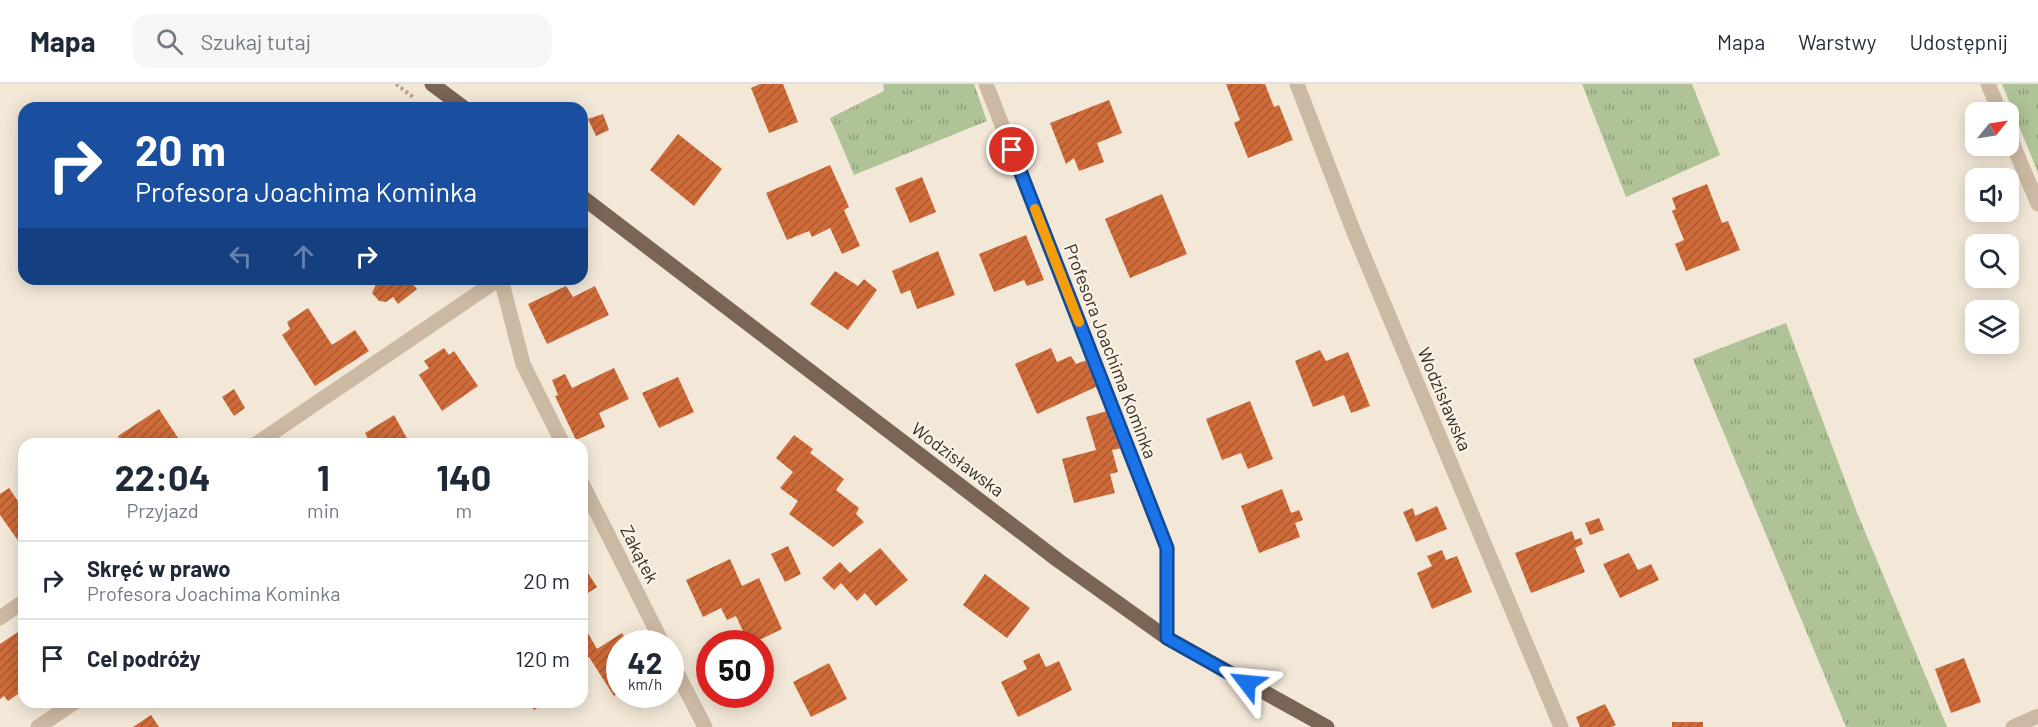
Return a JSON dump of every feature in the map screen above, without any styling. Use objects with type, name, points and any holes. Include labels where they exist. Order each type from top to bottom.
[{"type":"main road","points":[[432,84],[456,102]]},
{"type":"main road","name":"Wodzisławska","points":[[588,202],[1059,561],[1167,638],[1327,727]]},
{"type":"street","name":"Profesora Joachima Kominka","points":[[986,84],[1167,548],[1167,638]]},
{"type":"street","name":"Wodzisławska","points":[[1297,84],[1353,231],[1561,727]]},
{"type":"street","points":[[1988,84],[1996,102]]},
{"type":"street","points":[[2018,156],[2038,204]]},
{"type":"street","points":[[265,438],[491,285]]},
{"type":"street","points":[[502,285],[523,364],[560,438]]},
{"type":"street","name":"Zakątek","points":[[588,495],[656,630]]},
{"type":"street","points":[[0,618],[18,605]]},
{"type":"street","points":[[684,687],[705,727]]},
{"type":"street","points":[[38,727],[66,708]]},
{"type":"street","points":[[2013,727],[2038,716]]},
{"type":"green space","points":[[883,84],[974,84],[987,121],[854,175],[830,118],[884,91]]},
{"type":"green space","points":[[1582,84],[1692,84],[1720,155],[1626,197]]},
{"type":"green space","points":[[2002,84],[2038,84],[2038,173],[2019,126],[2019,102],[2009,102]]},
{"type":"green space","points":[[1786,323],[1858,515],[1947,727],[1846,727],[1693,359]]},
{"type":"building","points":[[760,84],[783,84],[798,122],[769,133],[751,88]]},
{"type":"building","points":[[1226,84],[1265,84],[1274,107],[1279,105],[1293,140],[1248,158],[1234,123],[1240,120]]},
{"type":"building","points":[[1109,100],[1122,133],[1097,143],[1104,162],[1079,171],[1074,158],[1066,164],[1050,123]]},
{"type":"building","points":[[603,114],[609,130],[596,136],[588,119]]},
{"type":"building","points":[[678,134],[722,169],[694,206],[650,170]]},
{"type":"building","points":[[830,165],[849,207],[844,210],[860,246],[842,254],[830,228],[812,237],[809,231],[787,240],[766,193]]},
{"type":"building","points":[[922,177],[936,212],[910,223],[895,188]]},
{"type":"building","points":[[1707,184],[1722,223],[1728,221],[1740,250],[1686,271],[1675,244],[1684,240],[1672,211],[1676,209],[1672,198]]},
{"type":"building","points":[[1162,194],[1187,254],[1130,278],[1105,219]]},
{"type":"building","points":[[1026,235],[1044,280],[1027,286],[1024,280],[994,292],[979,254]]},
{"type":"building","points":[[938,251],[955,295],[917,309],[910,290],[901,294],[892,271]]},
{"type":"building","points":[[835,271],[858,286],[864,279],[877,290],[848,330],[810,304]]},
{"type":"building","points":[[376,285],[414,285],[417,289],[398,304],[393,297],[386,302],[379,301],[372,293]]},
{"type":"building","points":[[566,286],[573,297],[595,286],[609,315],[547,344],[528,304]]},
{"type":"building","points":[[308,308],[332,345],[355,330],[369,351],[315,386],[282,335],[290,329],[287,322]]},
{"type":"building","points":[[444,348],[449,355],[454,351],[478,386],[442,411],[419,375],[429,368],[424,361]]},
{"type":"building","points":[[1051,348],[1057,362],[1071,356],[1076,364],[1087,360],[1098,386],[1037,414],[1015,364]]},
{"type":"building","points":[[1320,350],[1326,361],[1348,352],[1370,406],[1351,413],[1344,395],[1313,407],[1295,361]]},
{"type":"building","points":[[614,368],[629,399],[599,413],[605,427],[580,438],[575,438],[555,396],[558,395],[552,380],[565,374],[572,388]]},
{"type":"building","points":[[678,377],[694,412],[659,428],[642,393]]},
{"type":"building","points":[[234,389],[245,408],[234,416],[222,397]]},
{"type":"building","points":[[1250,401],[1273,459],[1248,469],[1241,453],[1222,460],[1206,419]]},
{"type":"building","points":[[159,409],[178,438],[119,438],[118,436]]},
{"type":"building","points":[[1111,410],[1122,448],[1112,450],[1118,472],[1110,474],[1115,493],[1074,503],[1062,459],[1096,450],[1086,417]]},
{"type":"building","points":[[394,415],[407,438],[368,438],[365,433]]},
{"type":"building","points":[[794,435],[813,449],[810,453],[844,479],[836,490],[859,508],[856,514],[864,522],[833,547],[789,514],[798,501],[780,488],[793,472],[776,458]]},
{"type":"building","points":[[9,488],[18,501],[18,540],[0,515],[0,494]]},
{"type":"building","points":[[1282,489],[1291,513],[1299,510],[1303,520],[1295,523],[1300,537],[1259,553],[1241,506]]},
{"type":"building","points":[[1437,506],[1447,529],[1416,542],[1403,512],[1413,508],[1415,516]]},
{"type":"building","points":[[1599,518],[1604,530],[1590,535],[1585,523]]},
{"type":"building","points":[[1572,531],[1575,540],[1581,538],[1583,544],[1575,548],[1585,572],[1531,593],[1515,553]]},
{"type":"building","points":[[788,546],[801,574],[785,582],[771,554]]},
{"type":"building","points":[[880,548],[908,580],[876,606],[865,593],[857,601],[841,583],[834,590],[822,578],[840,562],[850,573]]},
{"type":"building","points":[[1442,550],[1446,560],[1457,556],[1472,592],[1432,609],[1417,573],[1432,566],[1427,556]]},
{"type":"building","points":[[1629,553],[1638,570],[1651,564],[1659,580],[1620,598],[1603,564]]},
{"type":"building","points":[[730,559],[742,586],[759,578],[782,629],[774,633],[774,630],[742,630],[736,616],[727,620],[721,608],[703,617],[686,580]]},
{"type":"building","points":[[588,573],[597,587],[588,593]]},
{"type":"building","points":[[985,574],[1030,608],[1007,638],[963,605]]},
{"type":"building","points":[[18,632],[18,694],[8,701],[4,696],[0,699],[0,644]]},
{"type":"building","points":[[588,633],[597,649],[606,643],[606,684],[588,658]]},
{"type":"building","points":[[1039,653],[1046,667],[1059,661],[1072,690],[1018,717],[1001,682],[1027,669],[1023,661]]},
{"type":"building","points":[[1964,658],[1981,702],[1951,713],[1935,669]]},
{"type":"building","points":[[829,663],[847,699],[811,717],[793,682]]},
{"type":"building","points":[[1605,704],[1616,725],[1580,727],[1576,717]]},
{"type":"building","points":[[151,715],[159,727],[133,727]]},
{"type":"building","points":[[1672,722],[1703,722],[1703,727],[1672,727]]},
{"type":"slow traffic","points":[[1035,209],[1079,322]]},
{"type":"route","points":[[1012,150],[1167,548],[1167,638],[1247,683]]}]
